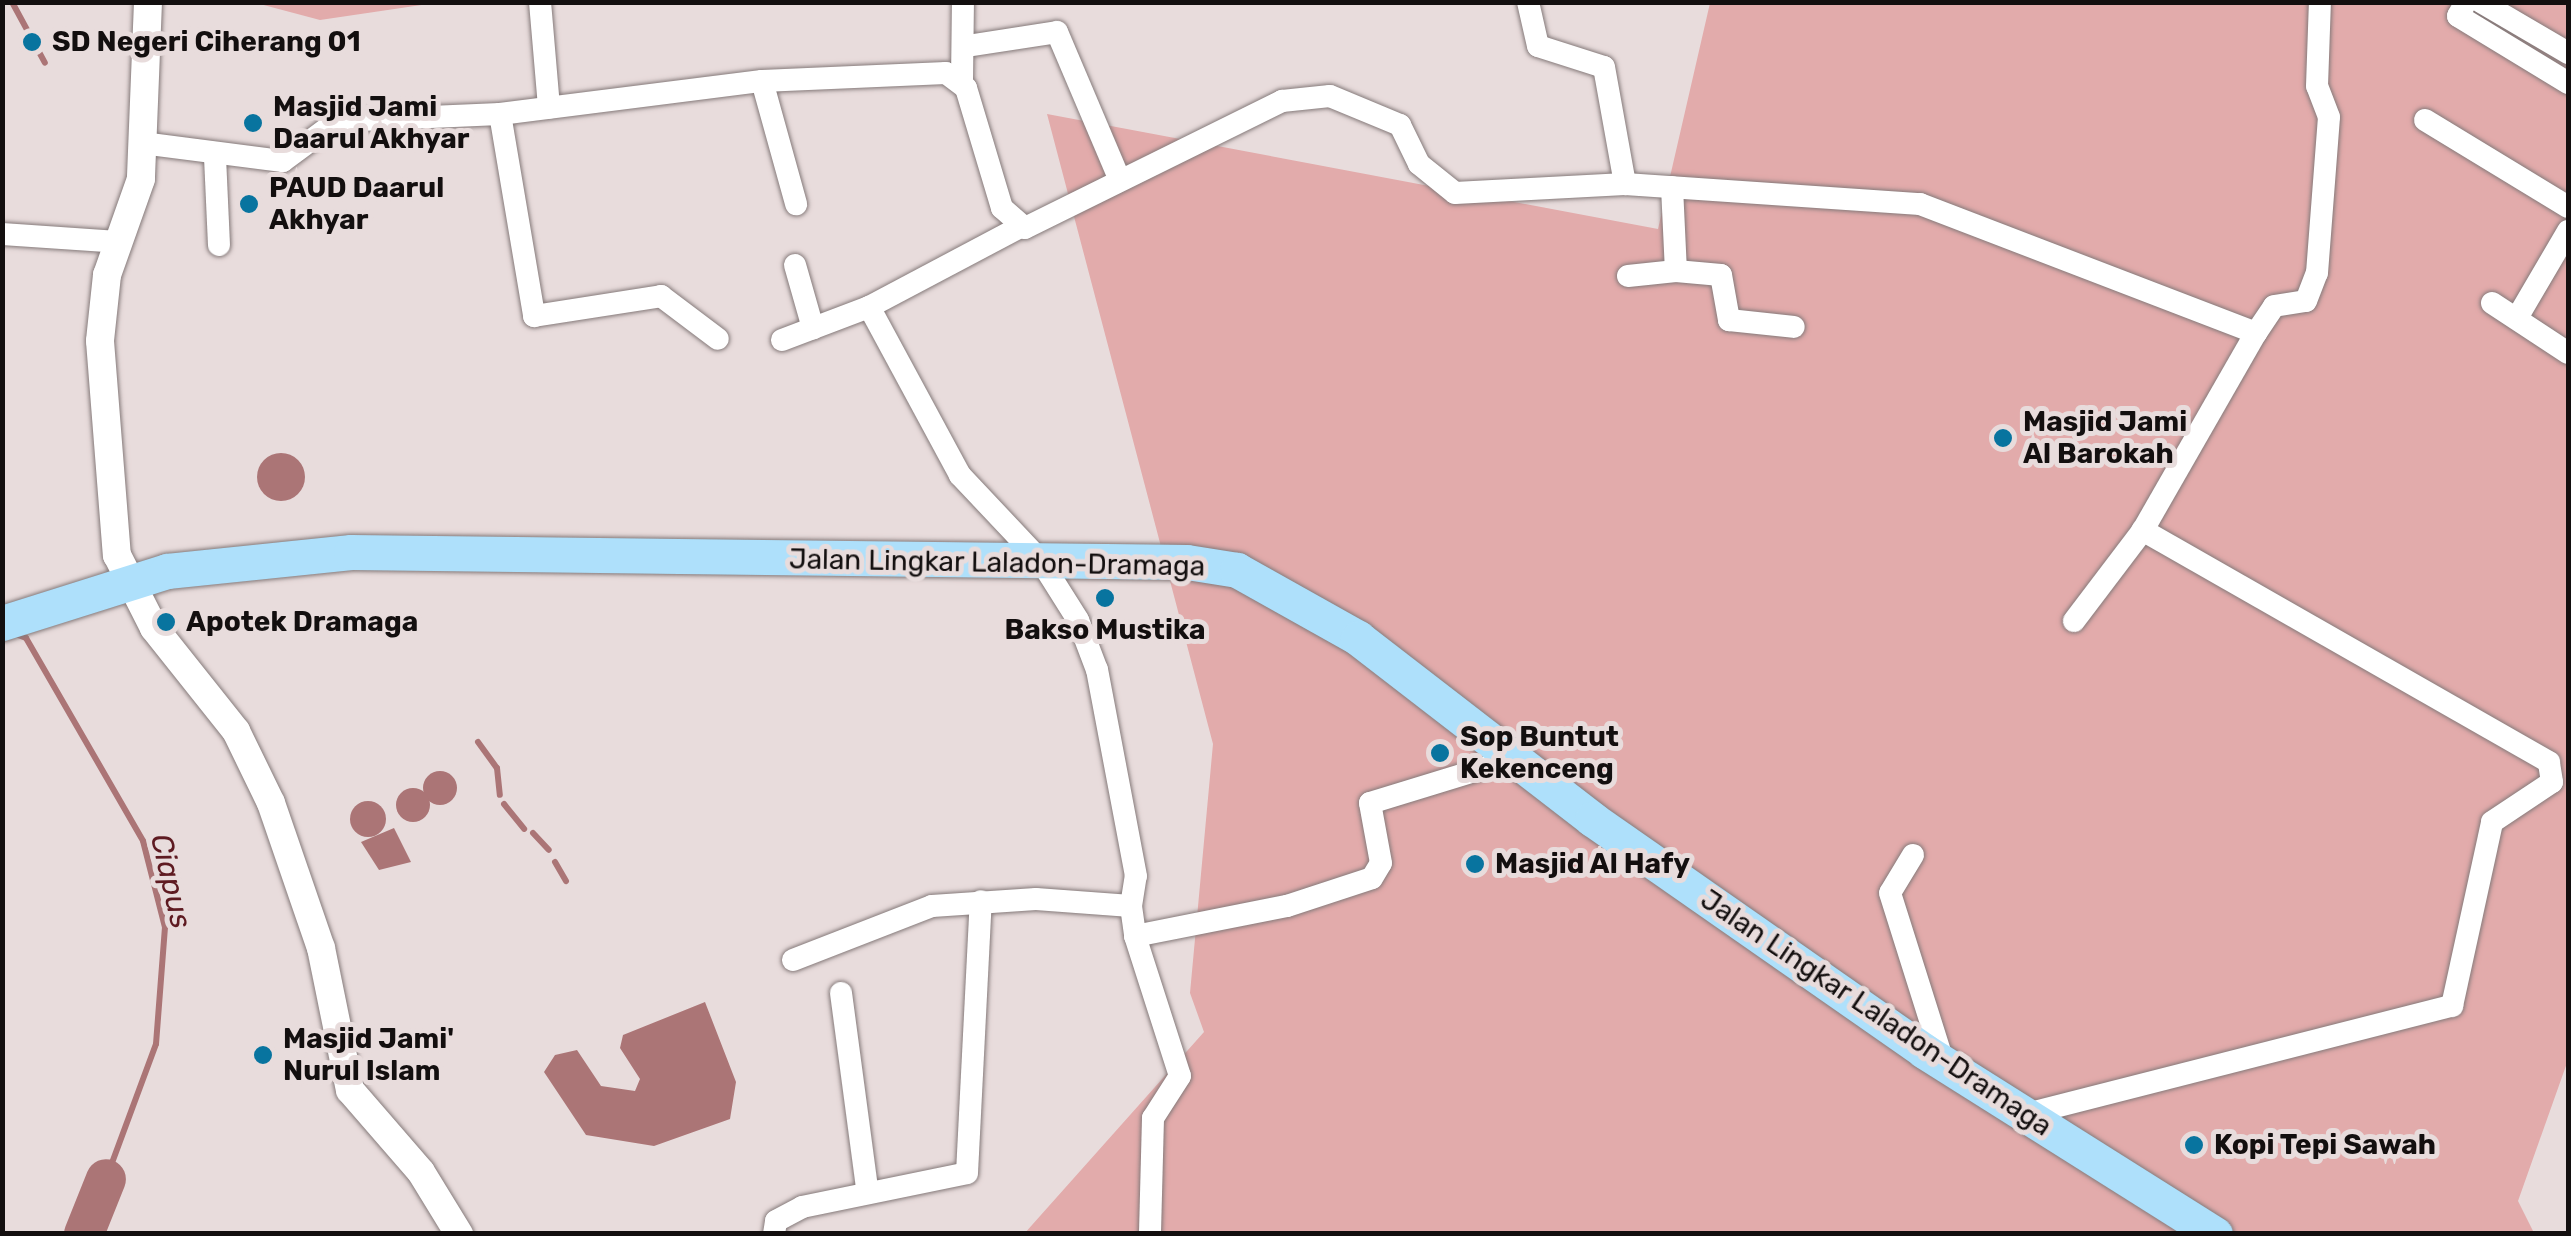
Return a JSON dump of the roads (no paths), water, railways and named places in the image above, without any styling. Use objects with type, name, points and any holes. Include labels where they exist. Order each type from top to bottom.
[{"type":"main road","name":"Jalan Lingkar Laladon-Dramaga","points":[[2,623],[46,604],[128,580],[351,552],[1040,560],[1237,570],[1358,638],[1514,759],[1944,1064],[2215,1234]]},
{"type":"street","points":[[148,2],[141,179],[118,242],[99,360],[116,546],[128,580],[236,732],[271,803],[322,948],[350,1090],[421,1172],[458,1234]]},
{"type":"street","points":[[540,2],[548,108]]},
{"type":"street","points":[[962,2],[967,46],[962,80],[1002,208],[1018,228]]},
{"type":"street","points":[[1528,2],[1538,46],[1604,66],[1625,184]]},
{"type":"street","points":[[2074,621],[2143,530],[2274,306],[2306,301],[2317,273],[2330,117],[2317,86],[2320,2]]},
{"type":"street","points":[[2466,2],[2458,16],[2568,82]]},
{"type":"street","points":[[2482,2],[2568,53]]},
{"type":"street","points":[[967,46],[1056,32],[1118,178]]},
{"type":"street","points":[[142,143],[215,157],[288,160],[337,120],[500,114],[762,81],[937,74],[962,80]]},
{"type":"street","points":[[762,81],[796,204]]},
{"type":"street","points":[[782,340],[868,307],[1118,178],[1312,95],[1400,124],[1419,164],[1456,192],[1625,184],[1920,204],[2256,333]]},
{"type":"street","points":[[500,114],[534,316],[661,296],[718,339]]},
{"type":"street","points":[[2426,120],[2568,207]]},
{"type":"street","points":[[215,157],[218,245]]},
{"type":"street","points":[[1672,186],[1676,272]]},
{"type":"street","points":[[2516,318],[2568,231]]},
{"type":"street","points":[[2,234],[118,242]]},
{"type":"street","points":[[794,265],[814,328]]},
{"type":"street","points":[[1628,276],[1721,274],[1733,322],[1794,327]]},
{"type":"street","points":[[2492,303],[2568,354]]},
{"type":"street","points":[[868,307],[960,476],[1040,560],[1097,670],[1135,854],[1131,906],[1135,936],[1180,1076],[1154,1110],[1150,1234]]},
{"type":"street","points":[[2024,1115],[2452,1006],[2492,822],[2552,782],[2549,762],[2143,530]]},
{"type":"street","points":[[1135,936],[1287,906],[1372,878],[1380,863],[1367,805],[1514,759]]},
{"type":"street","points":[[1913,855],[1890,893],[1944,1064]]},
{"type":"street","points":[[793,960],[921,909],[981,900],[1131,906]]},
{"type":"street","points":[[774,1234],[792,1210],[867,1188],[959,1179],[969,1168],[981,900]]},
{"type":"street","points":[[842,993],[867,1188]]},
{"type":"waterway","points":[[12,2],[45,63]]},
{"type":"waterway","name":"Ciapus","points":[[13,633],[26,638],[143,841],[165,927],[156,1044],[106,1179]]},
{"type":"waterway","points":[[478,742],[497,768],[500,795]]},
{"type":"waterway","points":[[504,804],[524,829]]},
{"type":"waterway","points":[[533,833],[549,850]]},
{"type":"waterway","points":[[555,862],[566,881]]},
{"type":"waterway","points":[[84,1234],[106,1179]]},
{"type":"place","name":"SD Negeri Ciherang 01","points":[[32,42]]},
{"type":"place","name":"Masjid Jami Daarul Akhyar","points":[[253,123]]},
{"type":"place","name":"PAUD Daarul Akhyar","points":[[249,204]]},
{"type":"place","name":"Masjid Jami Al Barokah","points":[[2003,438]]},
{"type":"place","name":"Bakso Mustika","points":[[1105,598]]},
{"type":"place","name":"Apotek Dramaga","points":[[166,622]]},
{"type":"place","name":"Sop Buntut Kekenceng","points":[[1440,753]]},
{"type":"place","name":"Masjid Al Hafy","points":[[1475,864]]},
{"type":"place","name":"Masjid Jami' Nurul Islam","points":[[263,1055]]},
{"type":"place","name":"Kopi Tepi Sawah","points":[[2194,1145]]}]
